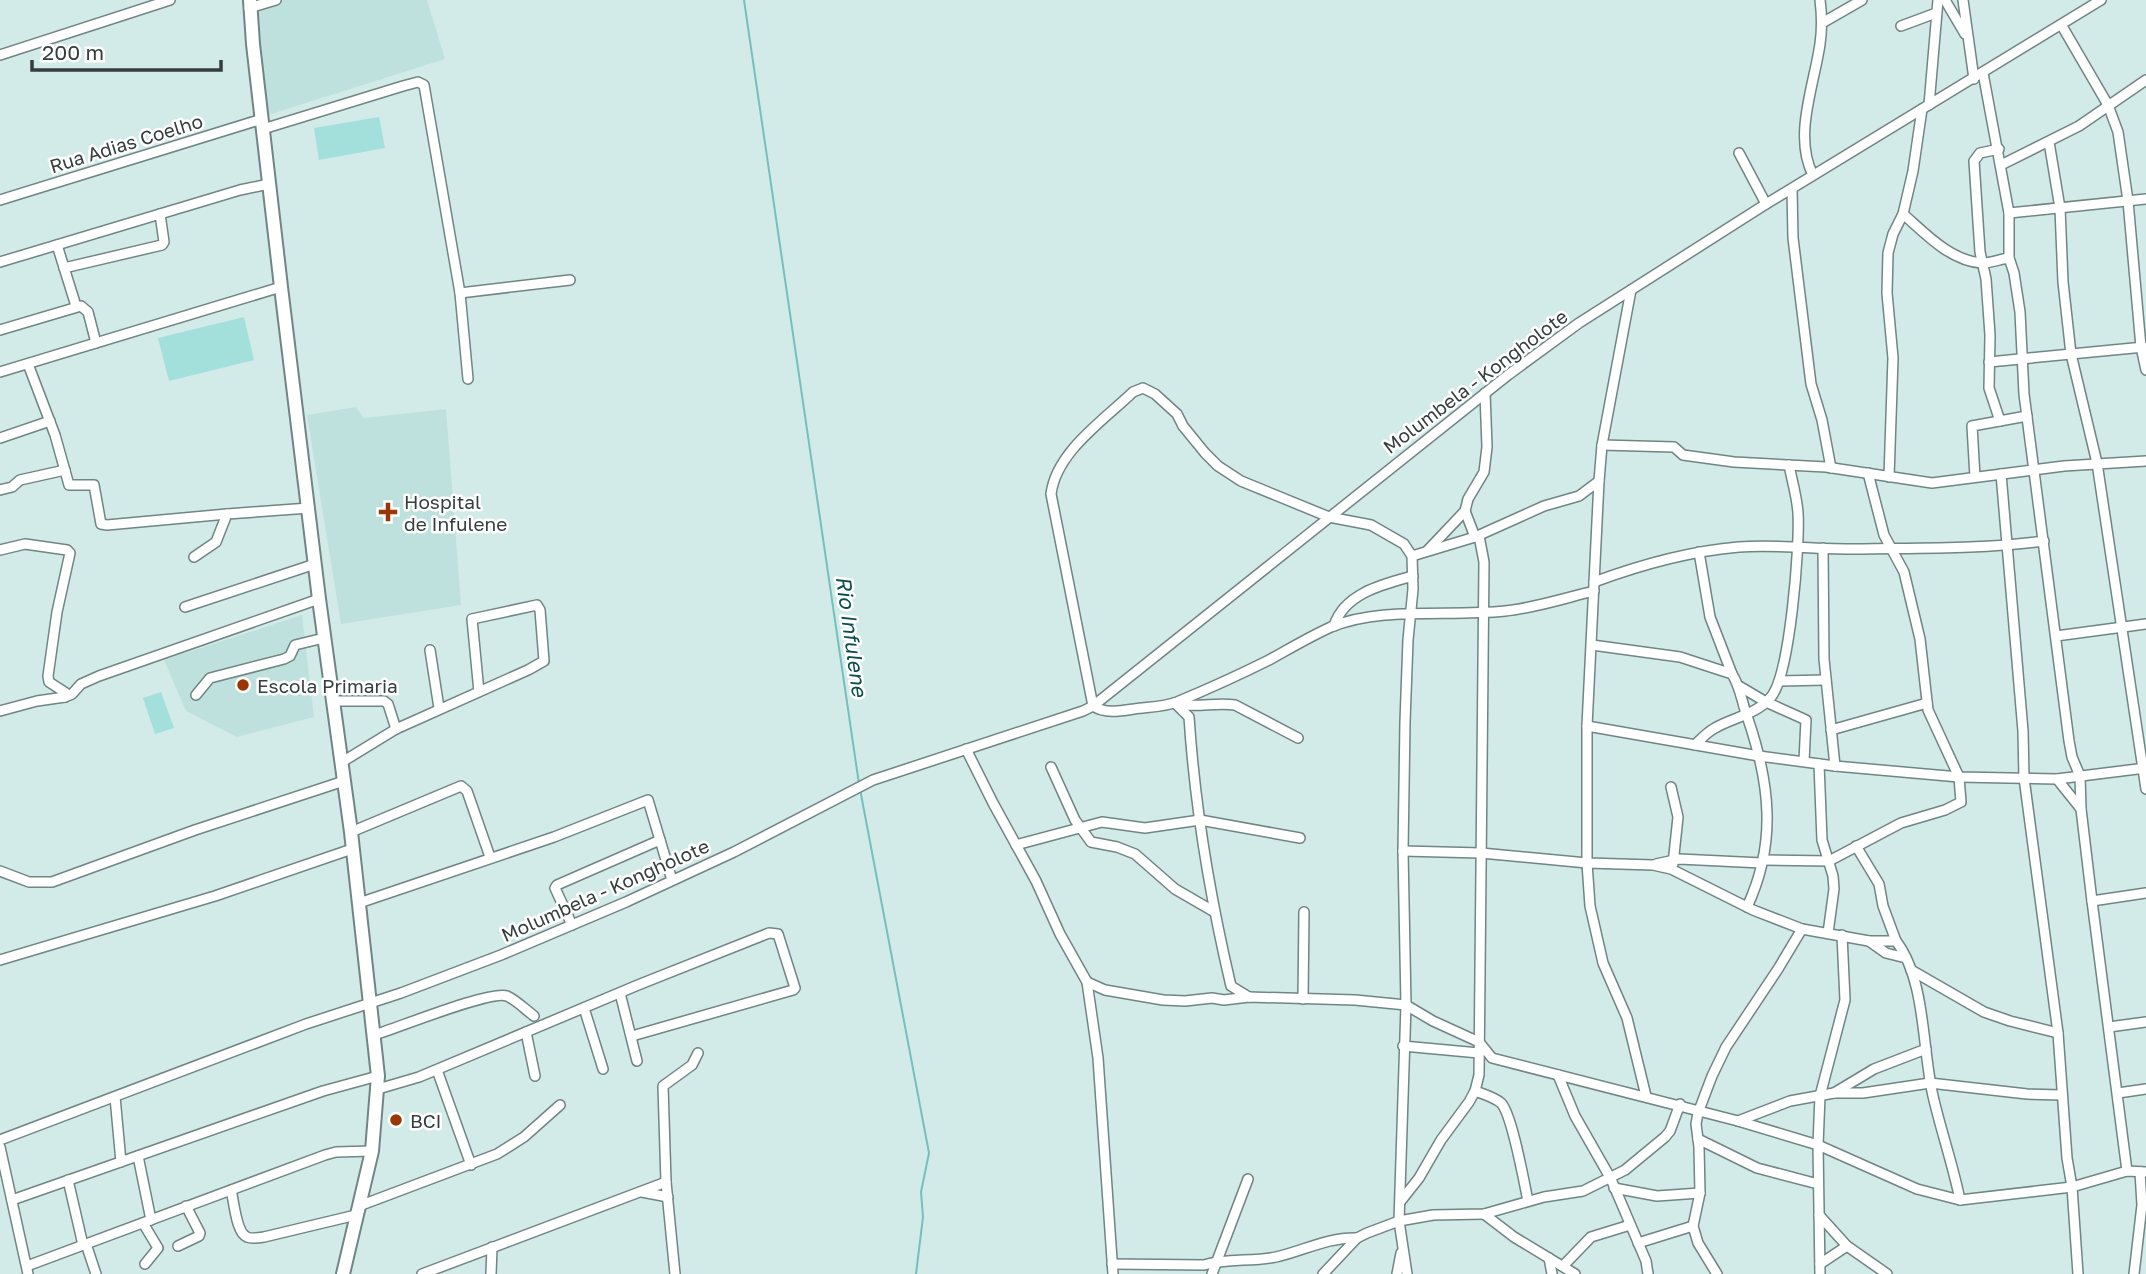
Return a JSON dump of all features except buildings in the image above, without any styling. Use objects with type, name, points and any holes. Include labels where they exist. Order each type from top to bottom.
[{"type":"highway","points":[[250,4],[319,599],[351,832],[378,1083],[372,1151],[343,1274]]},
{"type":"street","points":[[0,55],[170,0]]},
{"type":"street","points":[[250,4],[276,0]]},
{"type":"street","points":[[1813,175],[1806,158],[1806,122],[1822,23],[1821,0]]},
{"type":"street","points":[[1822,23],[1862,0]]},
{"type":"street","points":[[1889,477],[1894,358],[1887,293],[1888,253],[1893,234],[1903,214],[1919,144],[1938,0]]},
{"type":"street","points":[[1945,0],[1968,39]]},
{"type":"street","points":[[1963,0],[1974,79]]},
{"type":"street","name":"Molumbela - Kongholote","points":[[0,1140],[259,1041],[454,974],[572,925],[734,852],[873,780],[1070,717],[1093,705],[1485,393],[1579,323],[1766,204],[2101,0]]},
{"type":"street","points":[[1900,26],[1936,13]]},
{"type":"street","points":[[2062,26],[2108,105],[2118,132],[2146,370]]},
{"type":"street","points":[[1983,73],[2009,213],[2009,258],[2019,299],[2027,416],[2069,741],[2080,776],[2081,809],[2127,1171]]},
{"type":"street","points":[[2001,165],[2079,126],[2146,80]]},
{"type":"street","name":"Rua Adias Coelho","points":[[0,200],[263,124],[422,83],[460,293]]},
{"type":"street","points":[[2049,142],[2060,208],[2063,282],[2071,354],[2097,464],[2146,789]]},
{"type":"street","points":[[1999,149],[1980,153],[1974,161],[1982,263],[1986,279],[1989,388],[2000,421]]},
{"type":"street","points":[[1739,153],[1766,204]]},
{"type":"street","points":[[0,262],[269,184]]},
{"type":"street","points":[[1792,189],[1793,238],[1809,374],[1822,420],[1831,468]]},
{"type":"street","points":[[2009,213],[2146,199]]},
{"type":"street","points":[[64,268],[162,245],[164,242],[160,214]]},
{"type":"street","points":[[1903,214],[1946,250],[1982,263],[2009,258]]},
{"type":"street","points":[[57,244],[76,306]]},
{"type":"street","points":[[468,379],[460,293],[570,280]]},
{"type":"street","points":[[0,372],[281,287]]},
{"type":"street","points":[[1631,290],[1602,445],[1599,481],[1587,726],[1587,863],[1593,927],[1603,963],[1629,1025],[1646,1096]]},
{"type":"street","points":[[0,330],[76,306],[85,308],[88,312],[96,343]]},
{"type":"street","points":[[1990,362],[2143,347]]},
{"type":"street","points":[[28,363],[50,421],[69,485],[94,485],[103,525],[309,508]]},
{"type":"street","points":[[1407,1274],[1399,1221],[1406,1005],[1403,851],[1405,722],[1408,640],[1412,614],[1412,556],[1404,544],[1371,524],[1329,517],[1241,481],[1218,466],[1183,426],[1177,414],[1155,394],[1143,388],[1133,392],[1075,445],[1052,482],[1051,494],[1093,705],[1099,710],[1176,703],[1334,626],[1391,613],[1412,614],[1483,612],[1526,608],[1594,587],[1665,560],[1699,552],[1741,547],[1863,549],[2006,546],[2044,541]]},
{"type":"street","points":[[1428,550],[1465,511],[1468,499],[1486,466],[1485,393]]},
{"type":"street","points":[[1975,478],[1972,426],[2027,416]]},
{"type":"street","points":[[0,438],[50,421]]},
{"type":"street","points":[[1602,445],[1674,447],[1683,456],[1831,468],[1932,483],[2034,470],[2146,461]]},
{"type":"street","points":[[1695,745],[1715,728],[1746,715],[1766,702],[1776,690],[1792,611],[1796,548],[1798,511],[1789,465]]},
{"type":"street","points":[[0,490],[9,489],[20,480],[65,470]]},
{"type":"street","points":[[1403,851],[1481,853],[1587,863],[1653,865],[1829,861],[1910,819],[1957,806],[1961,802],[1962,792],[1959,777],[1936,732],[1927,704],[1920,639],[1913,608],[1902,565],[1890,547],[1875,504],[1868,473]]},
{"type":"street","points":[[2001,474],[2023,731],[2024,778],[2057,1033],[2067,1158],[2073,1187],[2078,1274]]},
{"type":"street","points":[[1412,556],[1477,536],[1544,506],[1578,496],[1599,481]]},
{"type":"street","points":[[1578,496],[1598,498]]},
{"type":"street","points":[[1400,1202],[1419,1178],[1475,1091],[1480,1063],[1484,562],[1477,536],[1465,511]]},
{"type":"street","points":[[194,558],[216,542],[227,514]]},
{"type":"street","points":[[0,550],[25,544],[67,550],[71,553],[57,612],[48,676],[49,682],[64,689],[65,697]]},
{"type":"street","points":[[1823,548],[1826,680],[1835,765]]},
{"type":"street","points":[[1699,552],[1710,617],[1739,686],[1759,756],[1768,805],[1763,861],[1747,907]]},
{"type":"street","points":[[185,607],[315,564]]},
{"type":"street","points":[[1334,626],[1337,617],[1347,605],[1367,591],[1413,576]]},
{"type":"street","points":[[0,711],[65,697],[81,684],[99,676],[319,599]]},
{"type":"street","points":[[342,762],[396,729],[439,708],[479,692],[544,661],[540,610],[537,605],[473,618],[471,621],[479,692]]},
{"type":"street","points":[[2056,636],[2146,624]]},
{"type":"street","points":[[196,695],[211,678],[278,662],[290,656],[295,645],[324,638]]},
{"type":"street","points":[[1592,646],[1680,657],[1732,674]]},
{"type":"street","points":[[430,650],[439,708]]},
{"type":"street","points":[[1779,681],[1826,680]]},
{"type":"street","points":[[1739,686],[1806,720],[1804,761]]},
{"type":"street","points":[[1195,696],[1190,712],[1200,820],[1213,911],[1231,986],[1249,997]]},
{"type":"street","points":[[333,701],[384,701],[388,704],[396,729]]},
{"type":"street","points":[[1176,703],[1190,712],[1225,704],[1235,705],[1298,738]]},
{"type":"street","points":[[1831,730],[1927,704]]},
{"type":"street","points":[[1587,726],[1759,756],[1959,777],[2056,779],[2144,768]]},
{"type":"street","points":[[966,749],[1087,982],[1098,1058],[1112,1269],[1204,1265],[1276,1257],[1337,1239],[1357,1238],[1399,1221],[1433,1215],[1484,1214],[1528,1201],[1613,1183],[1657,1196],[1700,1193]]},
{"type":"street","points":[[1819,764],[1822,840],[1834,889],[1828,933]]},
{"type":"street","points":[[1051,767],[1075,820],[1091,842],[1117,846],[1135,854],[1175,889],[1213,911]]},
{"type":"street","points":[[2056,779],[2081,809]]},
{"type":"street","points":[[0,871],[38,884],[52,882],[195,830],[344,781]]},
{"type":"street","points":[[351,832],[461,786],[467,791],[490,857]]},
{"type":"street","points":[[1671,787],[1677,810],[1673,864]]},
{"type":"street","points":[[359,903],[554,837],[647,800],[673,880]]},
{"type":"street","points":[[1016,845],[1102,822],[1145,828],[1200,820],[1300,838]]},
{"type":"street","points":[[572,925],[555,888],[557,885],[660,840]]},
{"type":"street","points":[[1814,860],[1822,840]]},
{"type":"street","points":[[1856,846],[1879,884],[1883,906],[1896,941],[1911,970],[1925,1030],[1930,1083],[1960,1200]]},
{"type":"street","points":[[0,960],[215,896],[352,849]]},
{"type":"street","points":[[1673,864],[1747,907],[1802,929],[1869,941],[1896,941]]},
{"type":"street","points":[[2092,901],[2146,893]]},
{"type":"street","points":[[1303,999],[1304,912]]},
{"type":"street","points":[[1717,1274],[1698,1243],[1693,1226],[1700,1193],[1696,1124],[1699,1110],[1726,1047],[1802,929]]},
{"type":"street","points":[[12,1200],[323,1091],[378,1083],[436,1070],[620,993],[774,932],[778,934],[793,990],[632,1036]]},
{"type":"street","points":[[1820,1269],[1820,1096],[1845,1000],[1842,935]]},
{"type":"street","points":[[1869,941],[1886,953],[1906,958]]},
{"type":"street","points":[[1911,970],[1984,1012],[2057,1033]]},
{"type":"street","points":[[1087,982],[1105,990],[1163,1000],[1224,1000],[1249,997],[1406,1005],[1492,1058],[1680,1104],[1818,1145],[1917,1189],[1960,1200],[2073,1187],[2127,1171],[2143,1172],[2134,1274]]},
{"type":"street","points":[[1212,998],[1231,986]]},
{"type":"street","points":[[620,993],[637,1061]]},
{"type":"street","points":[[374,1035],[501,995],[510,998],[534,1016]]},
{"type":"street","points":[[583,1008],[603,1069]]},
{"type":"street","points":[[2109,1027],[2146,1022]]},
{"type":"street","points":[[526,1032],[534,1076]]},
{"type":"street","points":[[1404,1046],[1479,1048]]},
{"type":"street","points":[[1834,1093],[1874,1069],[1926,1049]]},
{"type":"street","points":[[675,1274],[666,1182],[663,1086],[692,1065],[698,1054]]},
{"type":"street","points":[[436,1070],[471,1165]]},
{"type":"street","points":[[1558,1075],[1575,1116],[1613,1183],[1646,1261],[1648,1274]]},
{"type":"street","points":[[1738,1121],[1790,1101],[1834,1093],[1863,1093],[1930,1083],[2062,1096]]},
{"type":"street","points":[[2118,1093],[2146,1089]]},
{"type":"street","points":[[1475,1091],[1499,1101],[1504,1108],[1528,1201]]},
{"type":"street","points":[[116,1097],[121,1162]]},
{"type":"street","points":[[1613,1183],[1665,1137],[1674,1124],[1680,1104]]},
{"type":"street","points":[[231,1190],[240,1230],[244,1236],[264,1237],[358,1211],[503,1151],[524,1137],[559,1105]]},
{"type":"street","points":[[1698,1139],[1757,1168],[1818,1184]]},
{"type":"street","points":[[0,1147],[27,1270],[85,1244],[325,1155],[372,1151]]},
{"type":"street","points":[[138,1156],[147,1222],[158,1248],[145,1264]]},
{"type":"street","points":[[1212,1274],[1248,1179]]},
{"type":"street","points":[[68,1180],[96,1274]]},
{"type":"street","points":[[422,1274],[666,1182]]},
{"type":"street","points":[[640,1192],[668,1197]]},
{"type":"street","points":[[178,1246],[200,1233],[186,1206]]},
{"type":"street","points":[[1484,1214],[1575,1274]]},
{"type":"street","points":[[1819,1215],[1847,1246],[1887,1274]]},
{"type":"street","points":[[1563,1266],[1591,1237],[1630,1225]]},
{"type":"street","points":[[1638,1242],[1693,1226]]},
{"type":"street","points":[[1323,1274],[1357,1238]]},
{"type":"street","points":[[1820,1269],[1847,1246]]},
{"type":"street","points":[[491,1274],[492,1247]]},
{"type":"street","points":[[1397,1274],[1402,1248]]},
{"type":"street","points":[[1549,1258],[1552,1274]]},
{"type":"shaded area","points":[[253,0],[427,0],[445,59],[268,115]]},
{"type":"shaded area","points":[[379,117],[385,148],[319,160],[314,128]]},
{"type":"shaded area","points":[[244,317],[254,360],[169,381],[158,338]]},
{"type":"shaded area","name":"Hospital de Infulene","points":[[356,407],[364,418],[446,409],[461,605],[341,624],[307,415]]},
{"type":"shaded area","name":"Escola Primaria","points":[[302,615],[314,717],[237,737],[186,711],[164,660]]},
{"type":"shaded area","points":[[161,692],[174,728],[155,734],[143,698]]},
{"type":"waterway","name":"Rio Infulene","points":[[744,0],[859,784]]},
{"type":"waterway","name":"Rio Infulene","points":[[860,789],[929,1153],[921,1192],[923,1217],[916,1274]]},
{"type":"place","name":"Hospital de Infulene","points":[[388,512]]},
{"type":"place","name":"Escola Primaria","points":[[243,685]]},
{"type":"place","name":"BCI","points":[[396,1120]]}]
